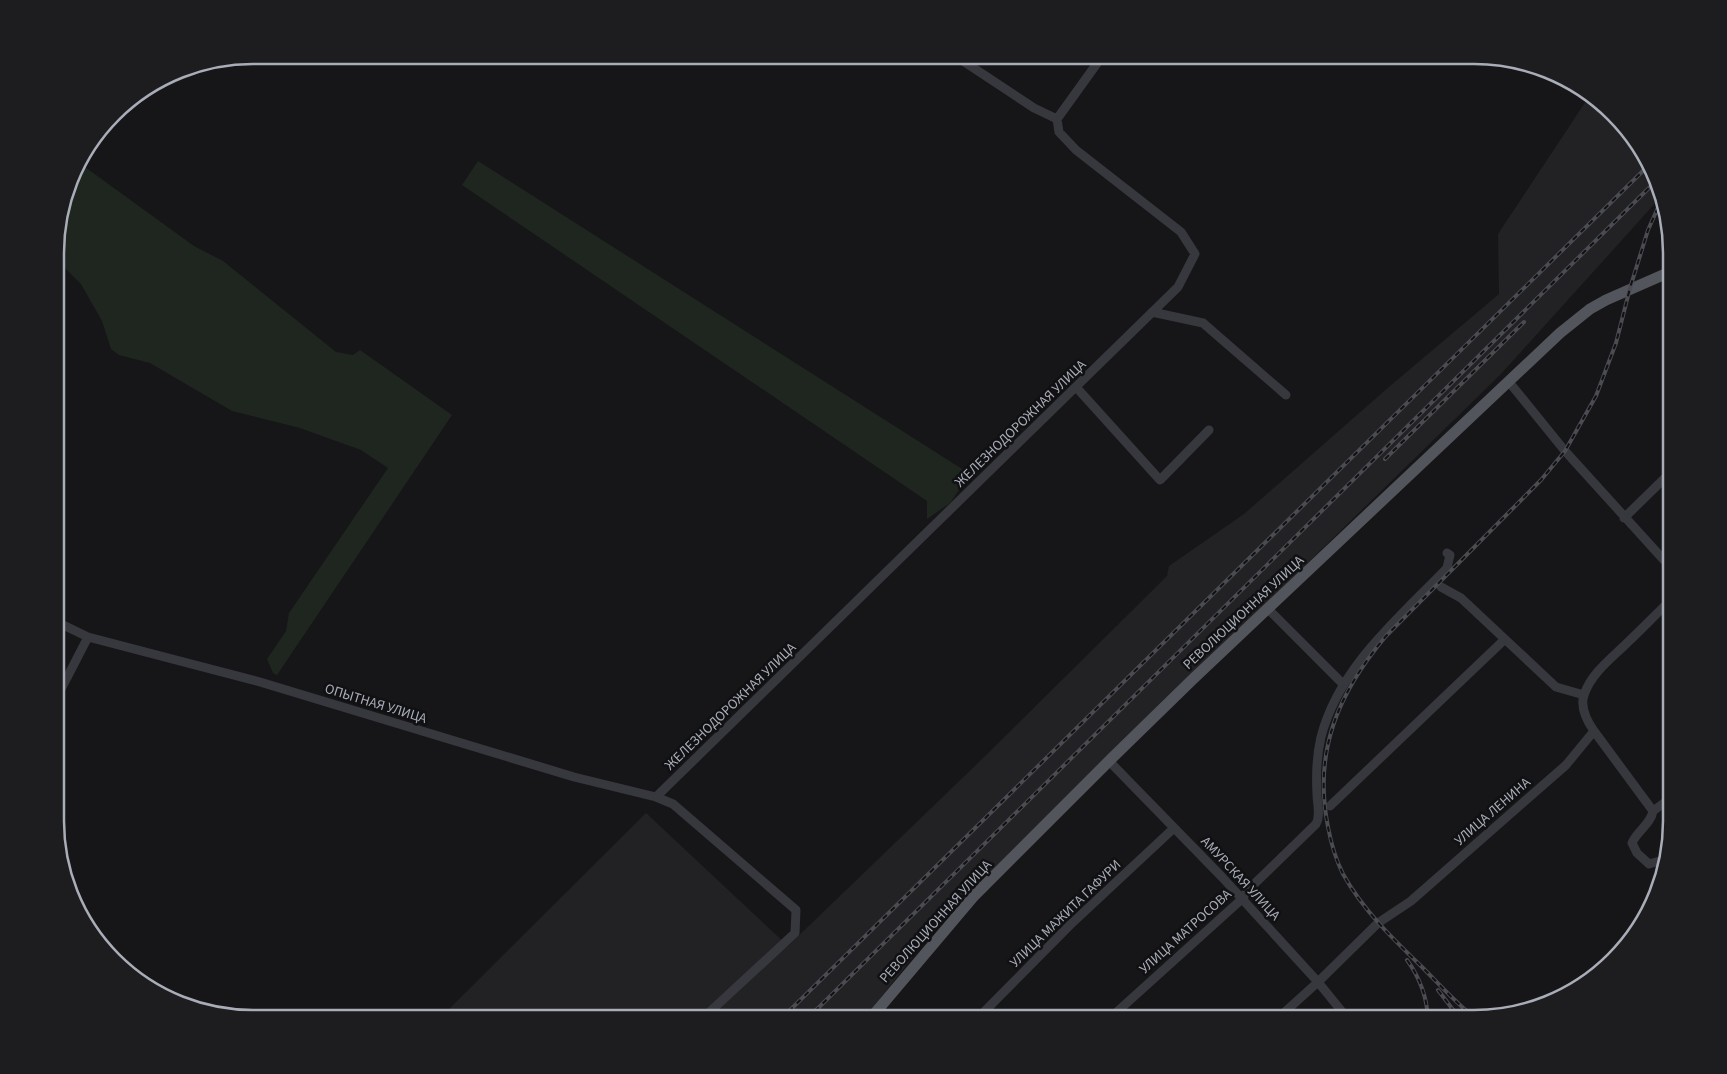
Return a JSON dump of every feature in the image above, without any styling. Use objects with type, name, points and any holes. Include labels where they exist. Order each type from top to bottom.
[{"type":"main road","name":"РЕВОЛЮЦИОННАЯ УЛИЦА","points":[[878,1010],[974,896],[1109,761],[1560,333],[1590,309],[1663,274]]},
{"type":"street","points":[[968,64],[1034,108],[1057,119],[1097,64]]},
{"type":"street","name":"ЖЕЛЕЗНОДОРОЖНАЯ УЛИЦА","points":[[656,797],[1178,287],[1195,254],[1181,232],[1076,150],[1059,132],[1057,119]]},
{"type":"street","points":[[1152,312],[1203,323],[1286,395]]},
{"type":"street","points":[[1509,382],[1624,518],[1663,559]]},
{"type":"street","points":[[1076,387],[1160,480],[1209,430]]},
{"type":"street","points":[[1624,518],[1663,480]]},
{"type":"street","points":[[1268,609],[1343,684],[1370,648],[1447,568],[1450,555],[1447,553]]},
{"type":"street","points":[[1441,587],[1461,598],[1556,687],[1584,695]]},
{"type":"street","points":[[1653,811],[1587,722],[1583,702],[1584,695],[1604,665],[1663,608]]},
{"type":"street","name":"ОПЫТНАЯ УЛИЦА","points":[[64,625],[88,637],[260,682],[574,777],[656,797],[673,804],[796,910],[795,932],[712,1010]]},
{"type":"street","points":[[64,683],[88,637]]},
{"type":"street","points":[[1330,806],[1504,640]]},
{"type":"street","name":"УЛИЦА МАТРОСОВА","points":[[1119,1010],[1242,898],[1316,824],[1319,818],[1317,793],[1321,738],[1343,684]]},
{"type":"street","name":"УЛИЦА ЛЕНИНА","points":[[1287,1010],[1378,923],[1410,900],[1566,765],[1594,731]]},
{"type":"street","name":"АМУРСКАЯ УЛИЦА","points":[[1109,761],[1242,898],[1341,1010]]},
{"type":"street","points":[[1659,861],[1649,864],[1637,852],[1632,843],[1652,817],[1653,811],[1663,804]]},
{"type":"street","name":"УЛИЦА МАЖИТА ГАФУРИ","points":[[986,1010],[1070,925],[1174,828]]},
{"type":"shaded area","points":[[1586,101],[1608,119],[1638,158],[1656,202],[1501,374],[941,921],[871,1010],[448,1010],[646,813],[788,946],[979,762],[1167,576],[1169,566],[1244,514],[1390,386],[1499,294],[1498,234]]},
{"type":"shaded area","points":[[478,161],[970,474],[950,503],[927,519],[927,501],[462,185]]},
{"type":"shaded area","points":[[84,167],[194,246],[223,261],[336,352],[353,355],[360,350],[452,415],[277,675],[273,673],[267,659],[286,631],[289,613],[388,468],[361,450],[300,428],[232,411],[150,363],[119,355],[111,349],[102,321],[81,284],[64,267],[64,241],[70,204]]},
{"type":"railway","points":[[790,1010],[1644,170]]},
{"type":"railway","points":[[816,1010],[1651,186]]},
{"type":"railway","points":[[1466,1010],[1379,923],[1360,900],[1343,874],[1331,839],[1324,800],[1324,774],[1327,749],[1333,725],[1343,702],[1369,657],[1386,636],[1541,480],[1565,451],[1596,396],[1616,343],[1630,288],[1648,230],[1658,208]]},
{"type":"railway","points":[[1385,459],[1524,322]]},
{"type":"railway","points":[[1407,960],[1422,988],[1427,1010]]},
{"type":"railway","points":[[1438,990],[1453,1010]]}]
